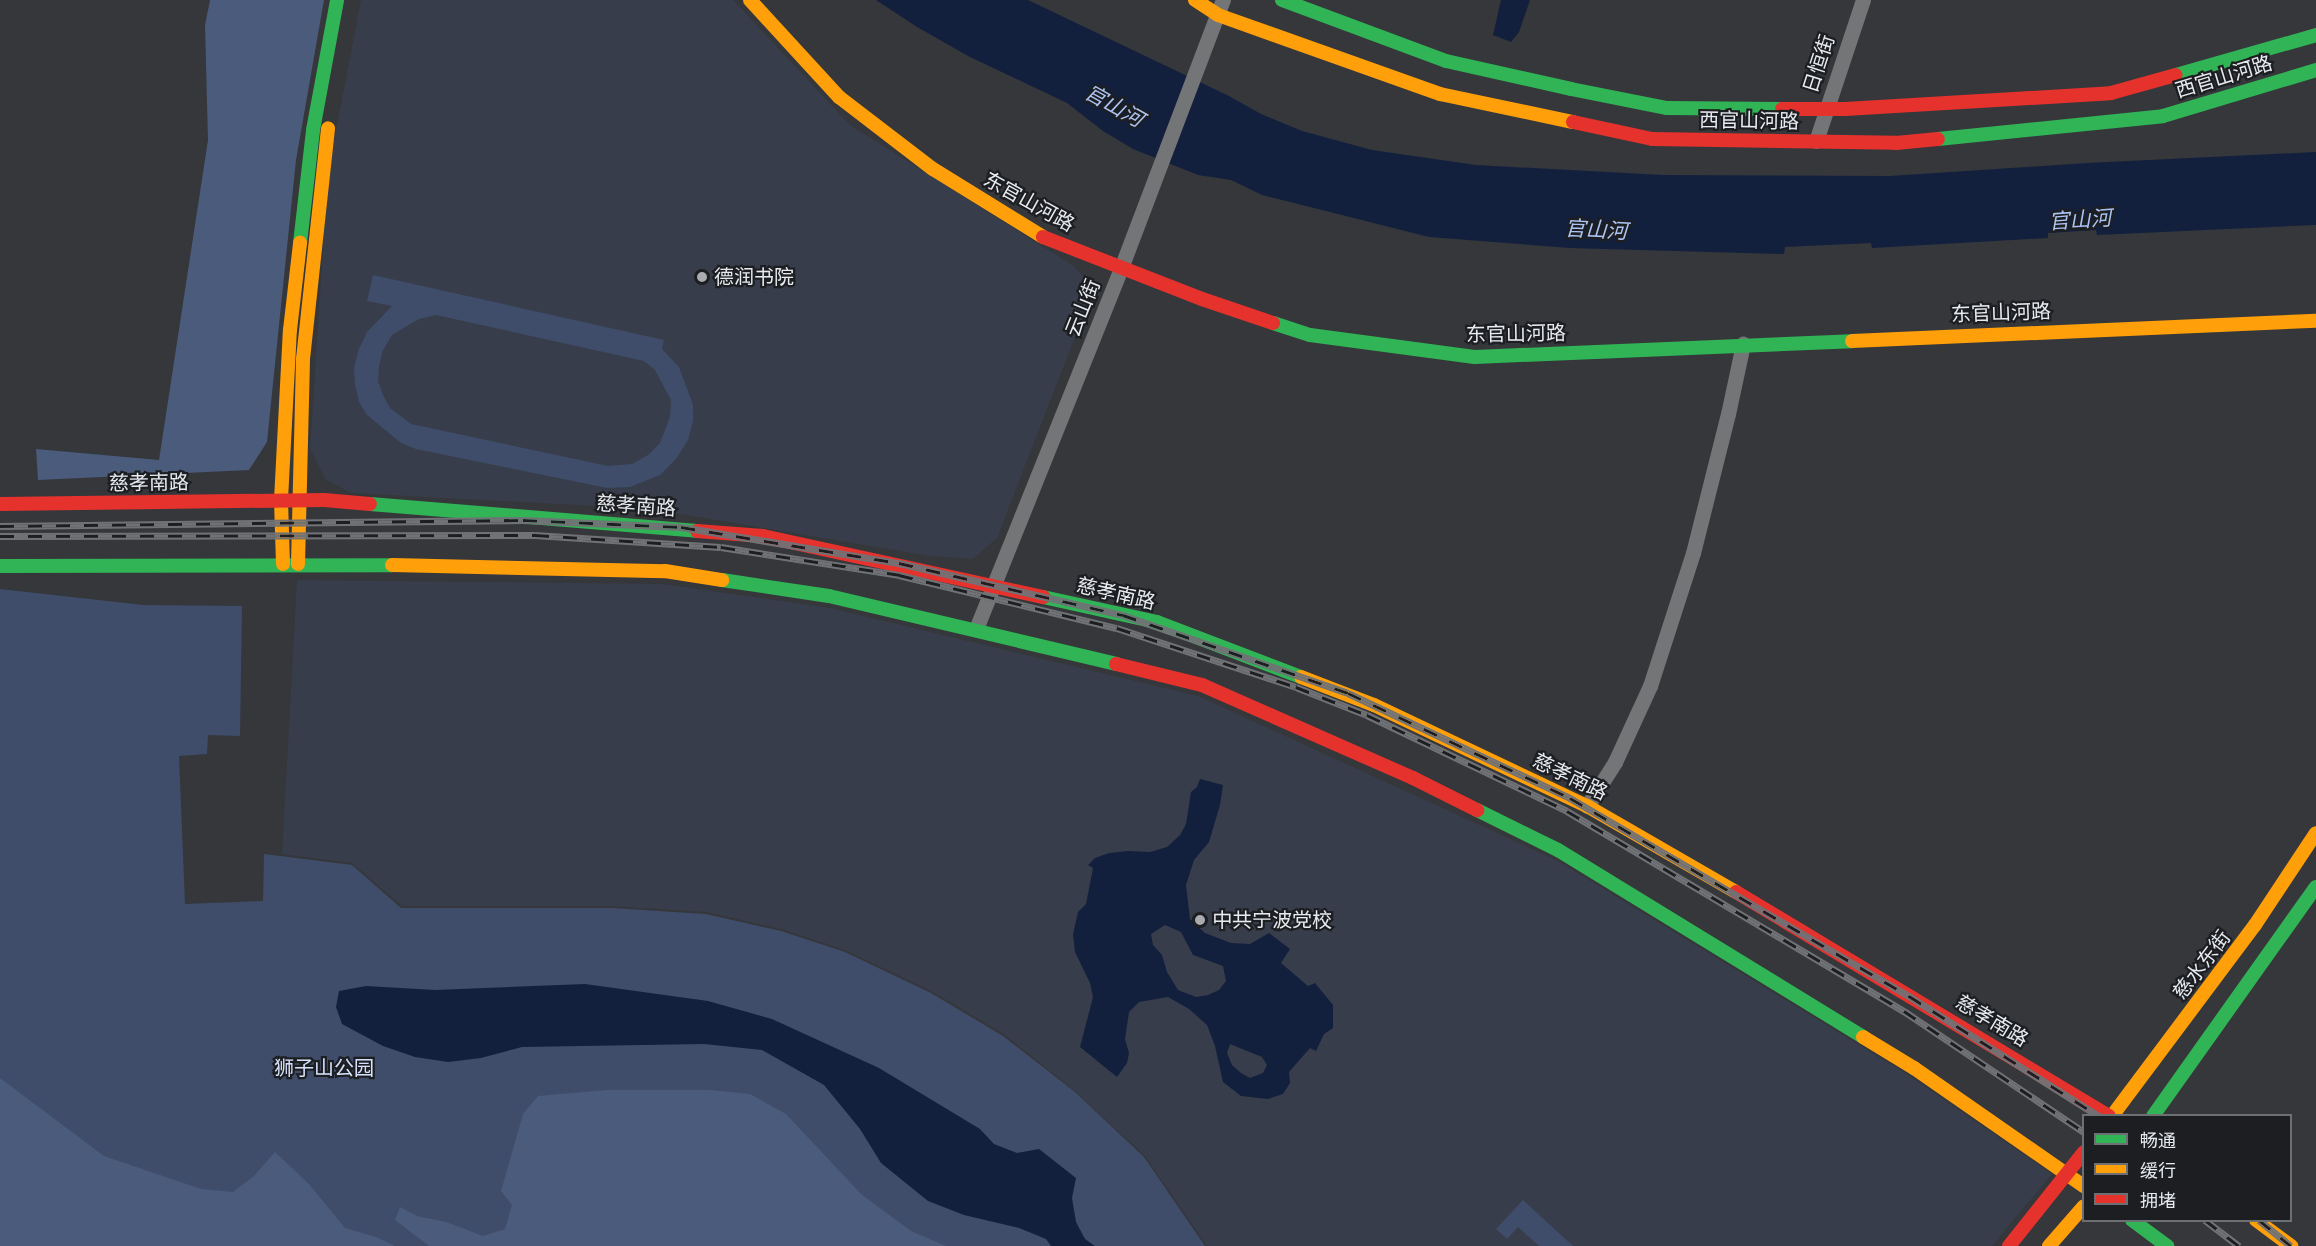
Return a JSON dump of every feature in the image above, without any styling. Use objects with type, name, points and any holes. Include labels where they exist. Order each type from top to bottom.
[{"type":"main road","points":[[283,564],[281,500],[290,330],[313,130],[337,0]]},
{"type":"main road","name":"东官山河路","points":[[750,0],[839,97],[933,169],[1047,239],[1202,299],[1310,335],[1475,357],[2316,321]]},
{"type":"main road","name":"西官山河路","points":[[1195,0],[1440,93],[1652,139],[1896,143],[2163,116],[2316,70]]},
{"type":"main road","name":"西官山河路","points":[[1282,0],[1446,61],[1571,90],[1667,108],[1845,109],[2111,93],[2316,35]]},
{"type":"main road","points":[[298,564],[303,359],[329,115],[350,12]]},
{"type":"main road","name":"慈孝南路","points":[[0,504],[336,501],[763,536],[1157,622],[1374,705],[1587,806],[1818,939],[2108,1114]]},
{"type":"main road","points":[[0,566],[298,564],[665,571],[828,596],[976,629],[1202,685],[1413,778],[1568,856],[1914,1068],[2082,1185]]},
{"type":"main road","name":"慈水东街","points":[[2113,1114],[2255,925],[2316,833]]},
{"type":"main road","points":[[2154,1114],[2316,887]]},
{"type":"main road","points":[[2009,1246],[2082,1154]]},
{"type":"main road","points":[[2049,1246],[2082,1208]]},
{"type":"main road","points":[[2133,1222],[2167,1246]]},
{"type":"main road","points":[[2257,1222],[2291,1246]]},
{"type":"street","name":"日恒街","points":[[1816,141],[1863,0]]},
{"type":"street","name":"云山街","points":[[976,629],[1121,268],[1221,8]]},
{"type":"street","points":[[1587,806],[1615,762],[1650,686],[1693,553],[1743,344]]},
{"type":"shaded area","points":[[210,0],[324,0],[296,160],[267,442],[249,470],[38,480],[36,449],[159,460],[208,140],[205,25]]},
{"type":"shaded area","name":"德润书院","points":[[361,0],[733,0],[850,125],[1072,265],[1094,288],[997,538],[973,559],[930,556],[651,509],[351,493],[325,479],[310,449],[328,172]]},
{"type":"shaded area","name":"中共宁波党校","points":[[297,580],[662,584],[830,608],[1198,696],[1558,861],[1905,1073],[2052,1174],[1992,1246],[1207,1246],[1145,1156],[1075,1091],[1004,1034],[931,991],[845,950],[781,929],[706,912],[610,906],[402,906],[352,863],[282,854]]},
{"type":"shaded area","points":[[0,1078],[104,1156],[201,1189],[233,1192],[254,1176],[275,1152],[309,1184],[345,1228],[376,1237],[395,1246],[0,1246]]},
{"type":"shaded area","points":[[607,1090],[710,1090],[750,1094],[786,1114],[861,1194],[911,1231],[946,1246],[429,1246],[395,1220],[400,1207],[417,1216],[446,1222],[483,1236],[505,1229],[512,1205],[501,1191],[523,1114],[538,1096]]},
{"type":"green space","points":[[373,275],[664,340],[662,349],[679,367],[693,405],[693,421],[688,440],[676,459],[660,475],[630,487],[607,488],[416,449],[401,443],[367,415],[359,402],[354,367],[359,349],[367,332],[392,306],[367,301]],"holes":[[[436,315],[644,361],[655,370],[671,400],[670,417],[660,443],[648,455],[632,464],[608,466],[411,424],[390,408],[378,381],[383,350],[392,335],[419,319]]]},
{"type":"green space","name":"狮子山公园","points":[[0,589],[143,605],[242,606],[240,736],[208,735],[207,754],[179,756],[185,904],[263,901],[264,854],[352,865],[401,908],[611,908],[706,914],[781,931],[845,952],[931,993],[1003,1036],[1075,1092],[1144,1157],[1205,1246],[0,1246]]},
{"type":"green space","points":[[1523,1200],[1573,1246],[1539,1246],[1518,1227],[1507,1239],[1496,1229]]},
{"type":"water","name":"官山河","points":[[876,0],[1028,0],[1229,96],[1261,114],[1302,131],[1372,150],[1476,165],[1663,175],[1890,176],[2087,163],[2316,152],[2316,225],[2097,235],[2096,230],[2048,233],[2048,238],[1872,248],[1871,243],[1785,247],[1784,254],[1570,248],[1429,237],[1262,195],[1231,180],[1198,175],[1133,149],[1103,131],[1067,103],[970,57],[917,27]]},
{"type":"water","points":[[1501,0],[1530,0],[1519,32],[1511,42],[1493,35]]},
{"type":"water","points":[[1200,779],[1223,785],[1220,805],[1209,842],[1194,860],[1186,885],[1190,919],[1205,933],[1231,943],[1250,944],[1269,933],[1290,949],[1281,963],[1308,986],[1315,983],[1333,1005],[1333,1028],[1324,1034],[1316,1051],[1310,1048],[1289,1072],[1290,1083],[1283,1094],[1268,1099],[1241,1096],[1223,1082],[1215,1046],[1207,1025],[1189,1009],[1168,997],[1139,1002],[1129,1012],[1125,1039],[1129,1053],[1127,1063],[1117,1077],[1080,1047],[1093,997],[1090,983],[1075,952],[1073,934],[1078,912],[1086,904],[1093,868],[1088,865],[1095,858],[1109,853],[1150,852],[1167,847],[1180,835],[1186,824],[1191,792],[1197,787]],"holes":[[[1165,925],[1181,932],[1193,955],[1223,966],[1226,981],[1219,990],[1196,997],[1178,990],[1167,972],[1162,955],[1153,945],[1151,934]],[[1230,1044],[1262,1057],[1267,1065],[1263,1073],[1250,1078],[1241,1073],[1232,1065],[1227,1053]]]},
{"type":"water","points":[[585,984],[708,1001],[772,1019],[879,1068],[980,1129],[994,1144],[1017,1153],[1039,1149],[1076,1178],[1072,1198],[1076,1222],[1085,1239],[1095,1246],[1051,1246],[1046,1239],[1019,1228],[964,1215],[928,1201],[881,1163],[860,1129],[824,1085],[762,1050],[704,1044],[522,1047],[481,1058],[448,1062],[415,1057],[383,1046],[342,1024],[336,1007],[339,991],[366,986],[435,990]]},
{"type":"railway","points":[[0,526],[523,520],[681,527],[899,563],[1123,615],[1348,693],[1570,798],[1909,996],[2096,1114]]},
{"type":"railway","points":[[0,536],[535,535],[721,547],[899,575],[1117,628],[1296,687],[1367,715],[1567,811],[1904,1011],[2082,1131]]},
{"type":"railway","points":[[2208,1222],[2239,1246]]},
{"type":"railway","points":[[2261,1222],[2291,1246]]},
{"type":"traffic: fast","points":[[300,243],[313,130],[337,0]]},
{"type":"traffic: fast","points":[[1282,0],[1446,61],[1571,89],[1667,108],[1782,109]]},
{"type":"traffic: fast","points":[[2176,75],[2316,35]]},
{"type":"traffic: fast","points":[[1938,139],[2163,116],[2316,70]]},
{"type":"traffic: fast","points":[[1273,323],[1310,335],[1475,357],[1852,341]]},
{"type":"traffic: fast","points":[[370,504],[697,531]]},
{"type":"traffic: fast","points":[[0,566],[392,565]]},
{"type":"traffic: fast","points":[[722,580],[829,596],[1116,664]]},
{"type":"traffic: fast","points":[[1043,597],[1157,622],[1301,677]]},
{"type":"traffic: fast","points":[[1477,810],[1558,850],[1863,1037]]},
{"type":"traffic: fast","points":[[2154,1114],[2316,887]]},
{"type":"traffic: fast","points":[[2135,1222],[2167,1246]]},
{"type":"traffic: slow","points":[[750,0],[839,97],[933,169],[1043,237]]},
{"type":"traffic: slow","points":[[1195,0],[1218,15],[1440,94],[1573,122]]},
{"type":"traffic: slow","points":[[298,564],[303,359],[328,128]]},
{"type":"traffic: slow","points":[[283,564],[281,500],[290,330],[300,243]]},
{"type":"traffic: slow","points":[[1852,341],[2316,321]]},
{"type":"traffic: slow","points":[[392,565],[665,571],[722,580]]},
{"type":"traffic: slow","points":[[1301,677],[1374,705],[1587,806],[1736,892]]},
{"type":"traffic: slow","points":[[2113,1114],[2255,925],[2316,833]]},
{"type":"traffic: slow","points":[[1863,1037],[1914,1068],[2082,1185]]},
{"type":"traffic: slow","points":[[2049,1246],[2082,1208]]},
{"type":"traffic: slow","points":[[2259,1222],[2291,1246]]},
{"type":"traffic: jam","points":[[1782,109],[1845,109],[2111,93],[2176,75]]},
{"type":"traffic: jam","points":[[1573,122],[1652,139],[1896,143],[1938,139]]},
{"type":"traffic: jam","points":[[1043,237],[1202,299],[1273,323]]},
{"type":"traffic: jam","points":[[0,504],[324,500],[370,504]]},
{"type":"traffic: jam","points":[[697,531],[763,536],[1043,597]]},
{"type":"traffic: jam","points":[[1116,664],[1202,685],[1413,778],[1477,810]]},
{"type":"traffic: jam","points":[[1736,892],[2106,1114]]},
{"type":"traffic: jam","points":[[2009,1246],[2082,1155]]},
{"type":"place","name":"德润书院","points":[[702,277]]},
{"type":"place","name":"中共宁波党校","points":[[1200,920]]}]
